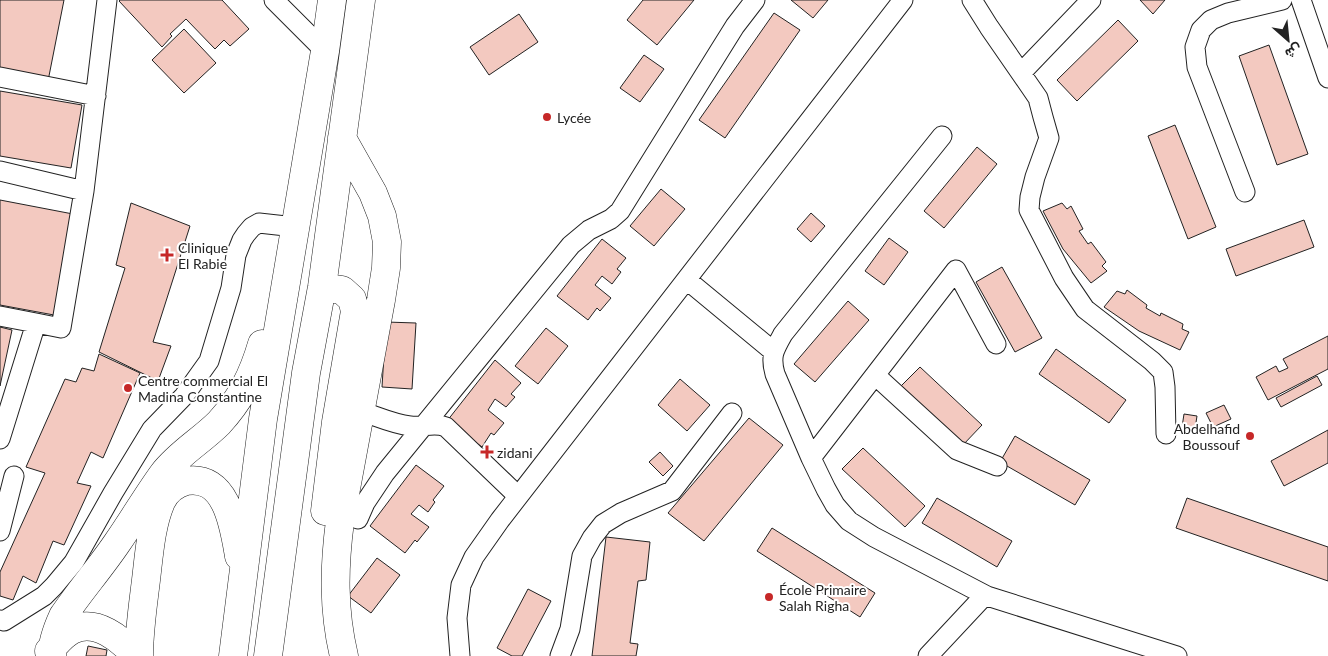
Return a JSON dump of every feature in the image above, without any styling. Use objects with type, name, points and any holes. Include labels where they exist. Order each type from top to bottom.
[{"type":"highway","points":[[233,656],[263,419],[325,52],[332,0]]},
{"type":"highway","points":[[268,656],[306,373],[322,287],[361,0]]},
{"type":"highway","points":[[342,138],[373,193],[382,216],[388,242],[381,300],[340,521],[336,553],[335,605],[344,656]]},
{"type":"highway","points":[[322,287],[342,290],[352,299],[355,312],[334,439],[323,529],[321,601],[326,656]]},
{"type":"highway","points":[[49,654],[63,616],[116,544],[164,473],[181,454],[218,423],[244,390],[269,327],[282,308]]},
{"type":"highway","points":[[137,656],[153,529],[160,503],[170,489],[186,482],[202,482],[210,485],[222,496],[230,516],[243,579]]},
{"type":"highway","points":[[49,654],[62,636],[73,630],[86,627],[100,629],[112,634],[137,656]]},
{"type":"street","points":[[0,316],[61,328],[84,191],[107,0]]},
{"type":"street","points":[[274,0],[325,52]]},
{"type":"street","points":[[358,519],[374,487],[397,457],[571,245],[620,211],[735,26],[755,0]]},
{"type":"street","points":[[460,656],[457,618],[461,585],[474,557],[518,496],[902,0]]},
{"type":"street","points":[[972,0],[1038,98],[1049,138],[1035,177],[1029,210],[1064,278],[1085,309],[1152,361],[1163,372],[1166,387],[1166,434]]},
{"type":"street","points":[[1021,73],[1091,0]]},
{"type":"street","points":[[1244,192],[1197,67],[1195,47],[1201,30],[1210,20],[1228,13],[1282,0]]},
{"type":"street","points":[[1301,0],[1328,78]]},
{"type":"street","points":[[0,77],[96,96]]},
{"type":"street","points":[[942,136],[783,334],[773,351],[772,364],[775,374],[811,458],[835,505],[849,521],[874,537],[985,595],[1177,656]]},
{"type":"street","points":[[0,171],[84,191]]},
{"type":"street","points":[[0,620],[4,621],[44,596],[74,562],[152,429],[184,396],[209,360],[231,288],[236,255],[246,234],[258,223],[295,227]]},
{"type":"street","points":[[811,458],[956,270],[996,344]]},
{"type":"street","points":[[686,280],[773,351]]},
{"type":"street","points":[[0,439],[36,323]]},
{"type":"street","points":[[875,375],[957,450],[997,466]]},
{"type":"street","points":[[360,411],[405,425],[423,426],[436,424],[446,427],[518,496]]},
{"type":"street","points":[[560,656],[570,629],[582,556],[592,538],[603,524],[620,513],[672,491],[732,413]]},
{"type":"street","points":[[0,531],[14,476]]},
{"type":"street","points":[[928,656],[985,595]]},
{"type":"building","points":[[0,0],[64,0],[48,81],[0,71]]},
{"type":"building","points":[[120,0],[222,0],[249,29],[230,46],[224,40],[215,49],[186,19],[170,34],[172,36],[162,47]]},
{"type":"building","points":[[643,0],[694,0],[657,45],[627,20]]},
{"type":"building","points":[[791,0],[828,0],[813,18]]},
{"type":"building","points":[[1140,0],[1165,0],[1153,14]]},
{"type":"building","points":[[774,13],[800,30],[725,138],[699,120]]},
{"type":"building","points":[[519,14],[538,42],[489,75],[470,47]]},
{"type":"building","points":[[1118,20],[1138,41],[1077,101],[1057,80]]},
{"type":"building","points":[[184,29],[216,63],[184,93],[152,60]]},
{"type":"building","points":[[1269,45],[1308,154],[1277,165],[1239,56]]},
{"type":"building","points":[[644,55],[664,69],[640,102],[620,88]]},
{"type":"building","points":[[0,91],[82,105],[71,168],[0,156]]},
{"type":"building","points":[[1175,125],[1216,227],[1188,239],[1148,136]]},
{"type":"building","points":[[977,147],[997,164],[944,228],[924,211]]},
{"type":"building","points":[[661,189],[685,209],[654,246],[630,226]]},
{"type":"building","points":[[0,200],[73,214],[54,315],[0,305]]},
{"type":"building","points":[[131,203],[190,226],[153,342],[171,346],[158,381],[99,352],[125,268],[116,265]]},
{"type":"building","points":[[1062,203],[1067,209],[1071,206],[1083,229],[1079,231],[1088,244],[1091,242],[1106,262],[1102,266],[1107,271],[1091,283],[1063,249],[1043,211]]},
{"type":"building","points":[[811,213],[825,226],[811,242],[797,229]]},
{"type":"building","points":[[1304,220],[1314,247],[1236,276],[1226,249]]},
{"type":"building","points":[[889,238],[908,252],[884,285],[865,271]]},
{"type":"building","points":[[602,239],[626,258],[617,269],[621,272],[612,284],[602,276],[595,285],[611,298],[600,311],[597,308],[588,320],[557,296]]},
{"type":"building","points":[[1002,267],[1042,338],[1015,352],[976,282]]},
{"type":"building","points":[[1127,290],[1147,305],[1146,308],[1160,316],[1161,313],[1183,324],[1182,329],[1189,332],[1180,350],[1139,331],[1104,307],[1117,291],[1125,294]]},
{"type":"building","points":[[848,301],[869,320],[815,382],[794,364]]},
{"type":"building","points":[[386,322],[416,323],[412,389],[382,387]]},
{"type":"building","points":[[0,327],[12,330],[0,386]]},
{"type":"building","points":[[546,328],[568,346],[538,384],[515,366]]},
{"type":"building","points":[[1328,336],[1328,369],[1268,400],[1256,377],[1276,366],[1279,372],[1288,368],[1283,359]]},
{"type":"building","points":[[1056,349],[1126,400],[1109,423],[1039,374]]},
{"type":"building","points":[[99,354],[140,373],[103,458],[91,452],[77,483],[91,486],[64,545],[53,541],[36,583],[23,576],[13,600],[0,596],[0,572],[45,473],[26,467],[65,379],[76,382],[82,368],[94,371]]},
{"type":"building","points":[[495,360],[521,383],[511,394],[515,397],[506,407],[495,399],[488,410],[504,423],[494,435],[491,433],[482,447],[447,421]]},
{"type":"building","points":[[920,367],[982,425],[962,446],[899,388]]},
{"type":"building","points":[[1317,376],[1322,385],[1281,407],[1276,398]]},
{"type":"building","points":[[680,379],[710,405],[687,431],[658,405]]},
{"type":"building","points":[[1224,405],[1231,419],[1213,427],[1206,413]]},
{"type":"building","points":[[1184,414],[1197,416],[1195,429],[1182,427]]},
{"type":"building","points":[[749,418],[783,445],[704,541],[668,513]]},
{"type":"building","points":[[1328,430],[1328,463],[1284,486],[1271,461]]},
{"type":"building","points":[[1015,436],[1090,480],[1075,505],[1000,462]]},
{"type":"building","points":[[863,448],[925,506],[905,527],[842,469]]},
{"type":"building","points":[[660,452],[673,466],[663,476],[649,462]]},
{"type":"building","points":[[416,465],[444,486],[433,500],[435,502],[428,512],[419,505],[411,514],[429,527],[405,553],[370,526]]},
{"type":"building","points":[[937,498],[1012,541],[997,567],[922,523]]},
{"type":"building","points":[[1187,498],[1328,547],[1328,581],[1176,528]]},
{"type":"building","points":[[772,528],[875,593],[860,617],[757,551]]},
{"type":"building","points":[[606,537],[650,542],[646,580],[638,581],[630,643],[638,644],[636,656],[592,656]]},
{"type":"building","points":[[377,558],[400,575],[371,613],[348,596]]},
{"type":"building","points":[[528,589],[551,601],[522,656],[512,656],[497,648]]},
{"type":"building","points":[[88,646],[107,650],[106,656],[86,656]]},
{"type":"place","name":"Lycée","points":[[547,117]]},
{"type":"place","name":"Clinique El Rabie","points":[[167,255]]},
{"type":"place","name":"Centre commercial El Madina Constantine","points":[[128,388]]},
{"type":"place","name":"Abdelhafid Boussouf","points":[[1250,436]]},
{"type":"place","name":"zidani","points":[[487,452]]},
{"type":"place","name":"École Primaire Salah Righa","points":[[769,597]]}]
